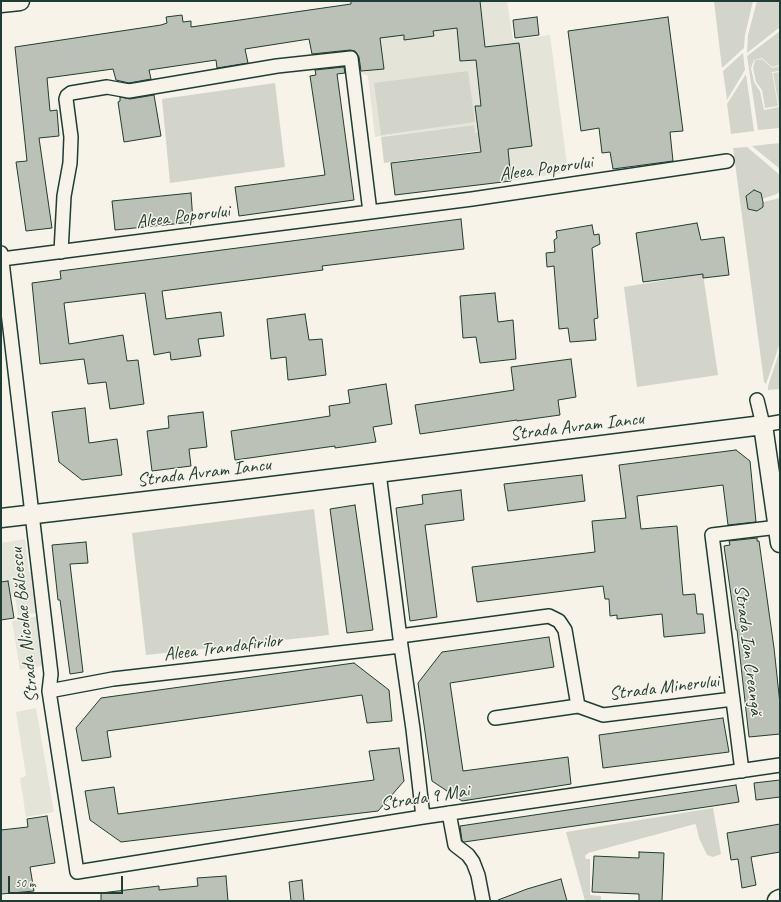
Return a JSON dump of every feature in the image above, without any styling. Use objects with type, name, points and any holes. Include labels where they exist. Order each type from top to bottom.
[{"type":"street","points":[[1,3],[20,1]]},
{"type":"street","points":[[61,252],[64,196],[70,163],[71,137],[66,99],[70,93],[107,87],[129,91],[277,66],[351,58],[370,212]]},
{"type":"street","name":"Aleea Poporului","points":[[1,256],[61,252],[472,199],[727,161]]},
{"type":"street","name":"Strada Nicolae Bălcescu","points":[[1,256],[51,674],[49,690],[77,872]]},
{"type":"street","points":[[757,400],[771,423],[779,535]]},
{"type":"street","name":"Strada Avram Iancu","points":[[1,518],[380,473],[771,423]]},
{"type":"street","points":[[380,473],[423,817]]},
{"type":"street","name":"Strada Ion Creangă","points":[[742,770],[712,535],[779,535]]},
{"type":"street","name":"Aleea Trandafirilor","points":[[49,690],[113,679],[400,641],[549,616],[559,621],[565,630],[578,706]]},
{"type":"street","name":"Strada Minerului","points":[[578,706],[603,715],[733,699]]},
{"type":"street","points":[[494,718],[578,706]]},
{"type":"street","name":"Strada 9 Mai","points":[[77,872],[449,813],[780,765]]},
{"type":"street","points":[[449,813],[455,845],[468,855],[473,862],[478,875],[483,901]]},
{"type":"shaded area","points":[[351,1],[507,1],[513,40],[550,35],[568,172],[511,181],[505,129],[474,133],[473,125],[375,137],[368,76],[359,72]]},
{"type":"shaded area","points":[[714,1],[753,1],[745,35],[744,48],[722,68]]},
{"type":"shaded area","points":[[757,1],[780,1],[780,27],[747,53],[748,35]]},
{"type":"shaded area","points":[[780,31],[780,65],[772,67],[762,58],[754,60],[751,68],[754,82],[760,91],[764,110],[779,107],[773,73],[780,72],[780,128],[758,130],[747,56]]},
{"type":"shaded area","points":[[743,53],[745,70],[727,100],[723,71]]},
{"type":"shaded area","points":[[762,59],[772,68],[780,66],[780,71],[772,72],[778,106],[765,108],[762,90],[756,82],[753,68],[755,60]]},
{"type":"shaded area","points":[[468,71],[475,122],[381,135],[374,83]]},
{"type":"shaded area","points":[[746,74],[754,131],[731,134],[727,104]]},
{"type":"shaded area","points":[[275,83],[285,167],[170,183],[162,99]]},
{"type":"shaded area","points":[[474,125],[475,133],[505,129],[507,147],[384,163],[381,137]]},
{"type":"shaded area","points":[[780,143],[780,169],[752,146]]},
{"type":"shaded area","points":[[747,147],[780,175],[780,191],[777,194],[762,199],[754,190],[746,196],[748,209],[757,211],[763,207],[763,202],[780,198],[780,343],[766,384],[764,382],[733,148]]},
{"type":"shaded area","points":[[703,274],[718,375],[637,387],[624,287]]},
{"type":"shaded area","points":[[780,350],[780,389],[768,390],[768,386]]},
{"type":"shaded area","points":[[314,509],[329,635],[146,655],[132,533]]},
{"type":"shaded area","points":[[25,539],[29,572],[36,571],[40,600],[35,601],[36,613],[18,615],[15,596],[1,598],[1,543]]},
{"type":"shaded area","points":[[39,616],[47,665],[20,670],[12,621]]},
{"type":"shaded area","points":[[36,708],[54,812],[26,817],[20,778],[26,776],[16,712]]},
{"type":"shaded area","points":[[713,808],[721,854],[713,857],[707,855],[699,838],[695,824],[588,853],[585,856],[586,859],[590,859],[590,895],[601,896],[601,901],[585,901],[566,832]]},
{"type":"building","points":[[351,1],[480,1],[485,47],[519,43],[532,146],[508,149],[511,181],[395,195],[391,163],[481,152],[475,106],[481,106],[476,60],[460,61],[457,28],[433,31],[434,36],[404,40],[404,35],[380,38],[384,69],[361,71],[359,57],[355,51],[350,50],[312,54],[309,39],[245,49],[248,63],[217,68],[216,60],[149,70],[151,79],[129,83],[116,80],[113,69],[47,78],[50,111],[57,110],[59,136],[39,138],[52,228],[26,231],[16,162],[27,161],[15,47],[161,25],[167,23],[166,17],[182,15],[183,22],[191,21],[191,27],[351,4]]},
{"type":"building","points":[[537,17],[539,35],[515,38],[513,20]]},
{"type":"building","points":[[668,17],[683,131],[670,132],[673,161],[613,169],[610,152],[602,153],[599,128],[581,131],[568,31]]},
{"type":"building","points":[[344,67],[345,73],[337,74],[354,200],[239,216],[235,187],[325,175],[310,76],[316,75],[315,70]]},
{"type":"building","points":[[154,95],[161,136],[124,142],[118,102],[120,101],[120,97],[130,99]]},
{"type":"building","points":[[754,190],[761,193],[763,202],[763,207],[757,211],[748,209],[746,196]]},
{"type":"building","points":[[191,193],[193,222],[115,230],[112,201]]},
{"type":"building","points":[[461,219],[464,249],[322,266],[323,270],[162,291],[166,319],[221,312],[224,336],[198,339],[201,356],[171,360],[170,352],[154,355],[145,293],[64,303],[69,344],[123,335],[127,361],[138,360],[144,404],[110,409],[106,382],[88,384],[84,359],[40,364],[32,283],[61,279],[60,271]]},
{"type":"building","points":[[697,223],[701,240],[724,237],[729,275],[703,278],[703,274],[643,282],[636,233]]},
{"type":"building","points":[[592,225],[594,235],[599,234],[600,244],[592,248],[598,318],[594,319],[596,340],[570,342],[568,328],[559,329],[554,266],[547,267],[546,253],[555,252],[554,240],[557,238],[556,231]]},
{"type":"building","points":[[495,293],[498,322],[513,320],[516,359],[480,363],[476,337],[463,338],[460,296]]},
{"type":"building","points":[[305,314],[309,340],[322,339],[326,375],[288,380],[286,357],[271,359],[267,319]]},
{"type":"building","points":[[571,359],[576,397],[558,400],[560,415],[420,434],[415,405],[514,390],[511,367]]},
{"type":"building","points":[[386,384],[392,424],[373,427],[376,442],[335,448],[335,446],[235,460],[231,431],[330,416],[329,406],[350,403],[348,390]]},
{"type":"building","points":[[85,408],[89,443],[117,439],[122,475],[82,480],[59,462],[52,412]]},
{"type":"building","points":[[203,412],[207,447],[189,449],[191,466],[152,471],[147,431],[169,428],[168,416]]},
{"type":"building","points":[[736,450],[750,461],[756,522],[728,525],[723,485],[637,496],[641,529],[677,526],[683,595],[695,594],[697,614],[703,614],[705,633],[664,637],[662,614],[617,619],[617,615],[610,616],[609,599],[605,599],[603,586],[477,602],[472,567],[595,552],[592,521],[626,518],[619,465]]},
{"type":"building","points":[[582,475],[585,501],[508,511],[504,484]]},
{"type":"building","points":[[461,490],[464,520],[425,525],[437,617],[410,621],[396,508],[423,504],[422,495]]},
{"type":"building","points":[[355,505],[373,630],[347,633],[330,509]]},
{"type":"building","points":[[757,538],[757,541],[759,541],[774,648],[780,704],[780,734],[749,737],[737,630],[724,546],[730,545],[729,541]]},
{"type":"building","points":[[86,542],[88,563],[70,564],[83,672],[70,674],[60,600],[58,600],[52,545]]},
{"type":"building","points":[[8,581],[14,618],[1,620],[1,582]]},
{"type":"building","points":[[549,637],[554,667],[450,683],[463,771],[568,757],[571,784],[462,801],[432,781],[418,683],[442,652]]},
{"type":"building","points":[[354,663],[389,690],[392,721],[367,723],[362,695],[107,731],[111,757],[82,761],[76,728],[101,698]]},
{"type":"building","points":[[723,718],[729,752],[603,768],[599,735]]},
{"type":"building","points":[[399,748],[404,781],[378,811],[121,842],[90,820],[85,791],[114,787],[118,814],[374,780],[369,751]]},
{"type":"building","points":[[780,780],[780,797],[756,800],[754,783]]},
{"type":"building","points":[[736,785],[739,802],[464,842],[462,841],[460,826]]},
{"type":"building","points":[[47,816],[55,863],[30,867],[34,891],[1,894],[1,830],[28,827],[27,819]]},
{"type":"building","points":[[780,824],[780,852],[751,857],[756,885],[742,888],[738,859],[731,860],[727,833]]},
{"type":"building","points":[[639,852],[664,853],[662,901],[639,901],[639,894],[592,892],[594,856],[639,858]]},
{"type":"building","points":[[226,876],[228,901],[101,901],[101,893],[159,886],[159,890],[198,886],[197,878]]},
{"type":"building","points":[[561,879],[567,901],[498,901],[527,889]]},
{"type":"building","points":[[302,880],[304,901],[291,901],[289,882]]}]
